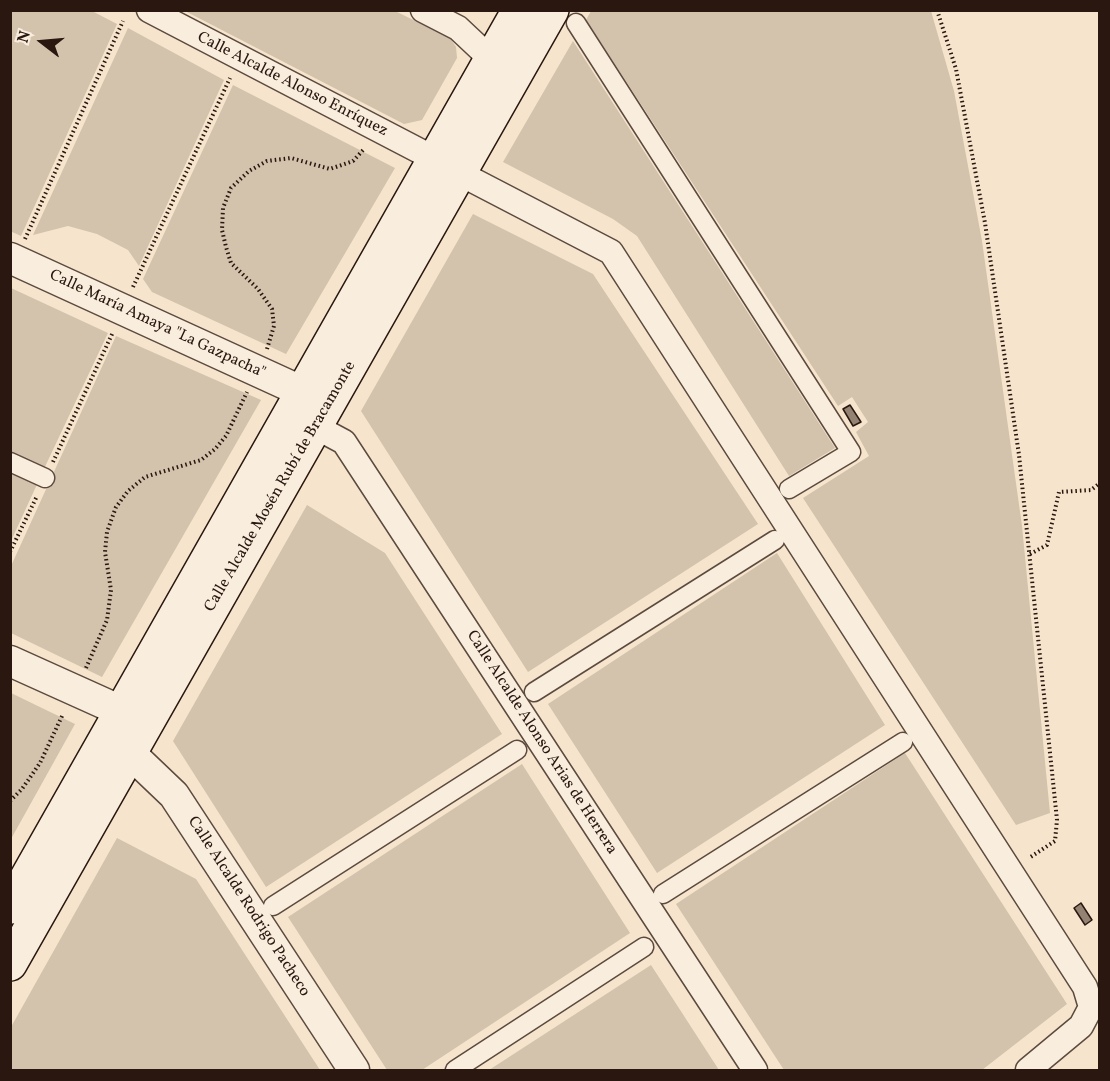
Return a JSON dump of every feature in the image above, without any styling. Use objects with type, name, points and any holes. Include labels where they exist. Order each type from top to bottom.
[{"type":"main road","name":"Calle Alcalde Mosén Rubí de Bracamonte","points":[[10,964],[316,427],[447,166],[491,59],[519,10]]},
{"type":"main road","name":"Calle Alcalde Mosén Rubí de Bracamonte","points":[[10,907],[303,392],[447,166],[564,17]]},
{"type":"street","name":"Calle Alcalde Alonso Enríquez","points":[[149,10],[610,252],[1085,987],[1091,1007],[1081,1026],[1028,1071]]},
{"type":"street","points":[[423,10],[458,28],[491,59]]},
{"type":"street","points":[[564,17],[851,452],[789,489]]},
{"type":"street","name":"Calle María Amaya \"La Gazpacha\"","points":[[17,250],[303,392]]},
{"type":"street","name":"Calle Alcalde Alonso Arias de Herrera","points":[[316,427],[344,442],[755,1071]]},
{"type":"street","points":[[10,462],[45,478]]},
{"type":"street","points":[[534,692],[775,540]]},
{"type":"street","points":[[10,660],[122,711]]},
{"type":"street","points":[[663,894],[903,742]]},
{"type":"street","points":[[273,906],[517,750]]},
{"type":"street","name":"Calle Alcalde Rodrigo Pacheco","points":[[130,753],[174,795],[354,1071]]},
{"type":"street","points":[[455,1071],[644,947]]},
{"type":"path","points":[[937,10],[956,69],[985,223],[1020,455],[1057,820],[1054,841],[1029,858]]},
{"type":"path","points":[[17,250],[123,21]]},
{"type":"path","points":[[132,290],[230,78]]},
{"type":"path","points":[[267,350],[274,326],[272,309],[258,289],[231,263],[222,230],[223,208],[231,188],[249,171],[267,161],[291,158],[330,169],[353,161],[365,148]]},
{"type":"path","points":[[10,552],[114,330]]},
{"type":"path","points":[[84,673],[107,620],[111,590],[105,552],[107,532],[116,507],[128,491],[145,477],[201,460],[215,449],[226,436],[248,391]]},
{"type":"path","points":[[1030,554],[1047,545],[1059,492],[1091,490],[1100,483]]},
{"type":"path","points":[[10,801],[22,789],[40,763],[63,714]]},
{"type":"shaded area","points":[[11,10],[92,11],[117,24],[21,236],[10,231]]},
{"type":"shaded area","points":[[185,11],[395,11],[450,38],[456,47],[457,58],[422,120],[404,124]]},
{"type":"shaded area","points":[[591,11],[931,11],[954,91],[982,241],[1022,526],[1050,813],[1016,825],[803,498],[869,456],[856,432],[868,422],[852,397],[838,406],[586,20]]},
{"type":"shaded area","points":[[128,28],[224,80],[139,266],[128,250],[97,234],[68,226],[33,235]]},
{"type":"shaded area","points":[[573,41],[835,448],[789,476],[637,236],[613,219],[503,162]]},
{"type":"shaded area","points":[[233,85],[395,168],[286,354],[152,292],[143,279]]},
{"type":"shaded area","points":[[473,214],[593,274],[758,524],[528,672],[361,411]]},
{"type":"shaded area","points":[[11,288],[108,333],[43,471],[11,456]]},
{"type":"shaded area","points":[[116,336],[261,400],[102,677],[11,633],[11,566]]},
{"type":"shaded area","points":[[11,467],[39,480],[11,541]]},
{"type":"shaded area","points":[[307,505],[385,553],[502,734],[266,887],[173,741]]},
{"type":"shaded area","points":[[777,553],[885,725],[657,873],[548,704]]},
{"type":"shaded area","points":[[11,693],[75,724],[11,839]]},
{"type":"shaded area","points":[[905,753],[1067,1004],[982,1070],[784,1070],[676,904]]},
{"type":"shaded area","points":[[522,764],[630,933],[422,1070],[387,1070],[288,917]]},
{"type":"shaded area","points":[[117,838],[196,879],[320,1070],[11,1070],[11,1027]]},
{"type":"shaded area","points":[[651,965],[719,1070],[489,1070]]},
{"type":"building","points":[[850,405],[861,422],[853,426],[843,409]]},
{"type":"building","points":[[1081,903],[1092,920],[1085,925],[1074,908]]}]
